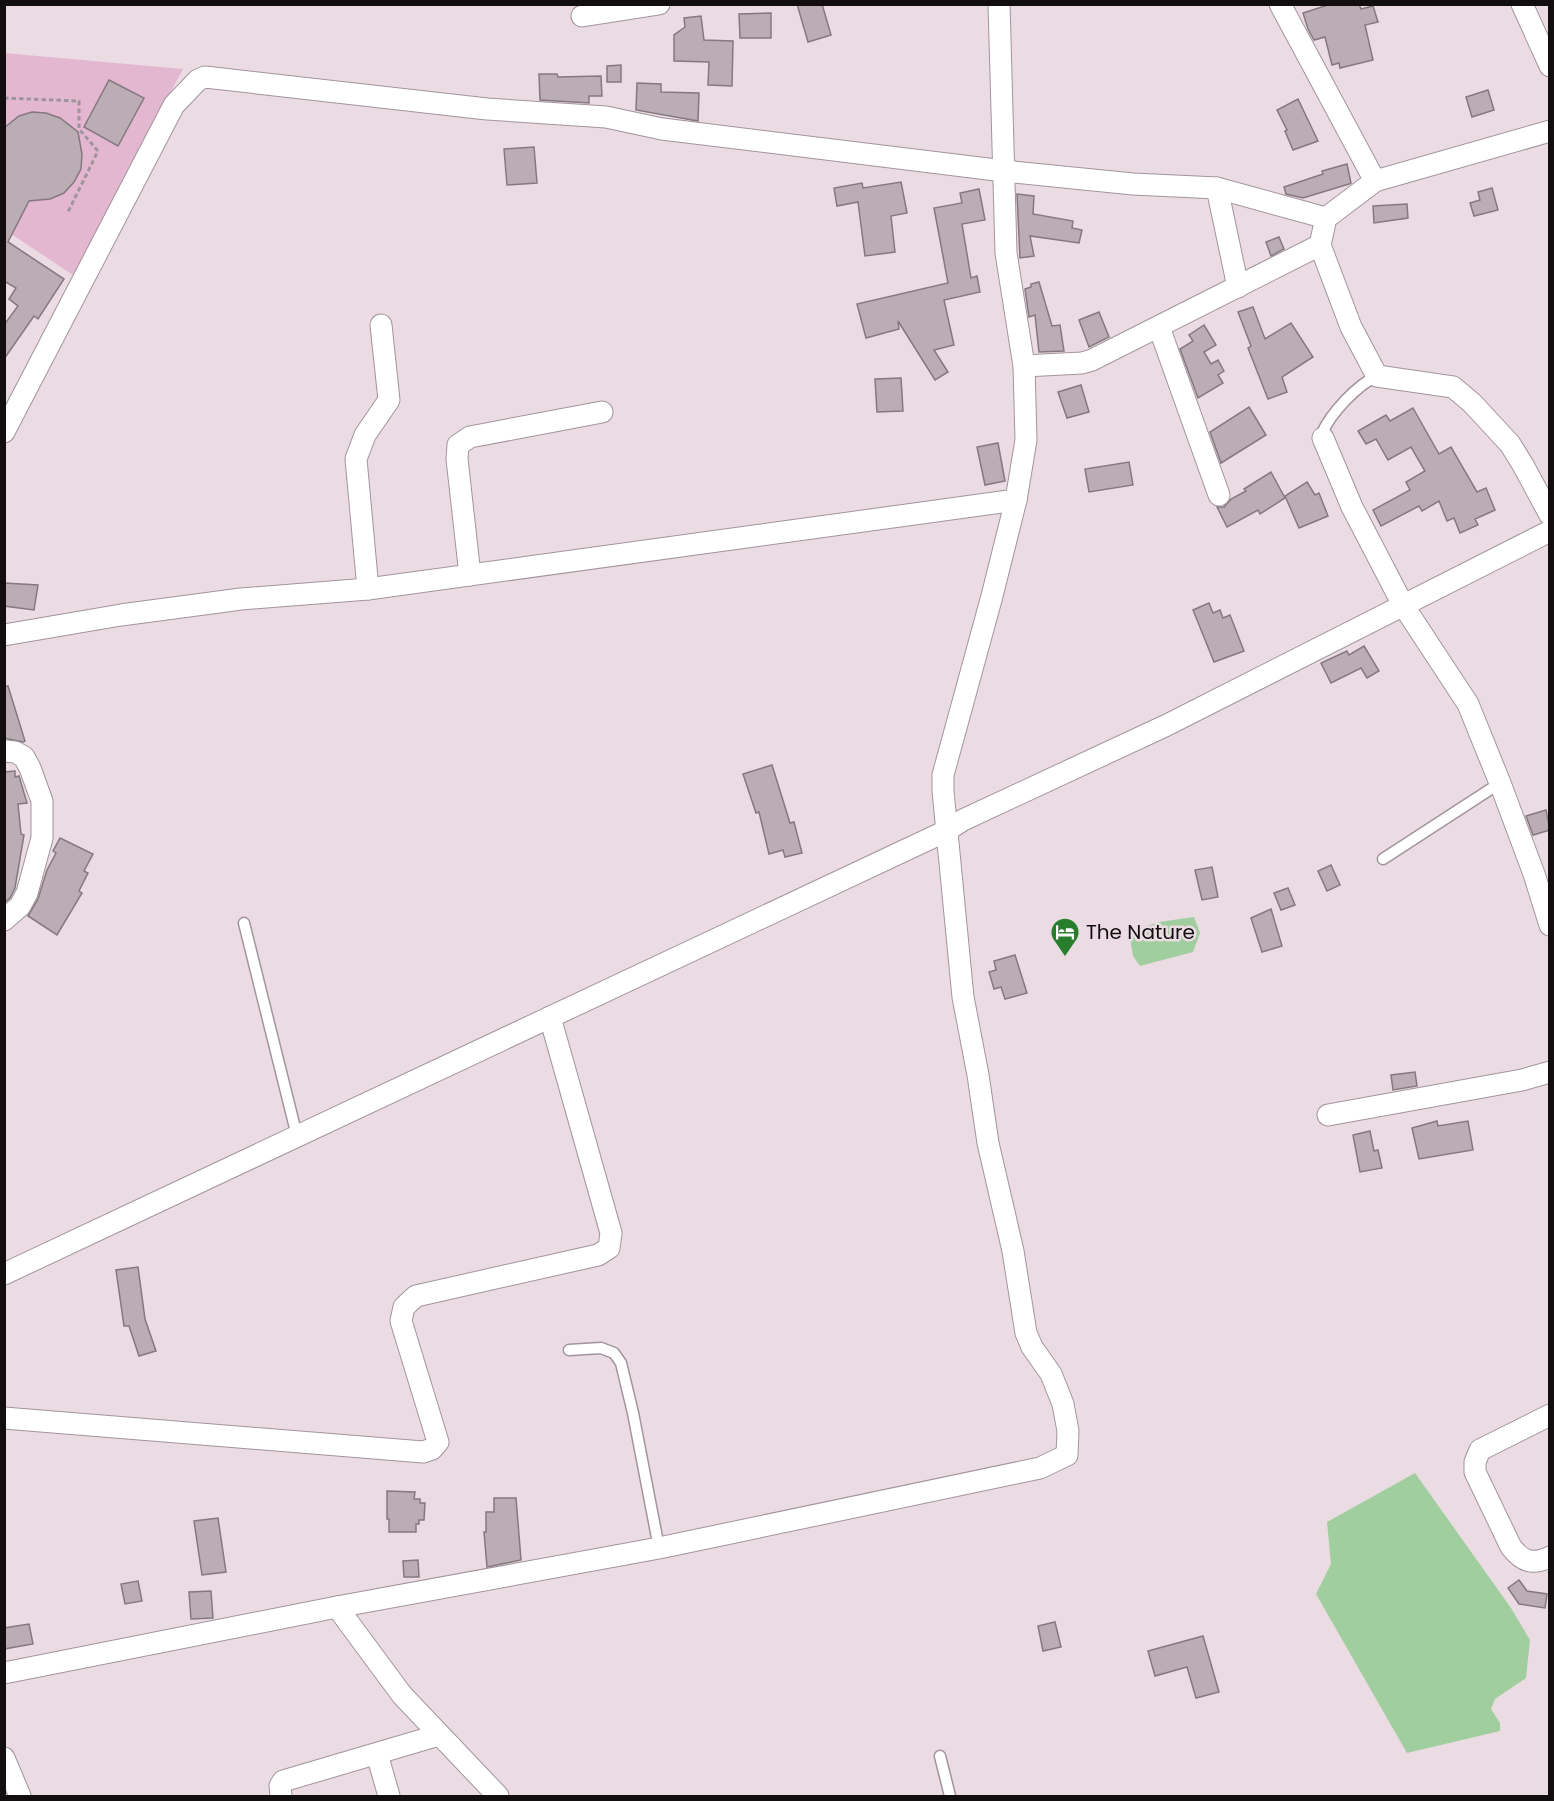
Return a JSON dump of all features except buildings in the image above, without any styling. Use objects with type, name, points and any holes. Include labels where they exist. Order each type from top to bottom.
[{"type":"street","points":[[582,16],[659,4]]},
{"type":"street","points":[[4,1673],[337,1607],[658,1548],[1040,1468],[1067,1455],[1068,1431],[1063,1404],[1052,1374],[1032,1347],[1026,1333],[1013,1251],[988,1143],[963,997],[946,831],[943,776],[978,652],[1016,500],[1026,440],[1024,366],[1006,253],[999,4]]},
{"type":"street","points":[[1280,4],[1375,181]]},
{"type":"street","points":[[1522,4],[1550,66]]},
{"type":"street","points":[[4,432],[174,105],[198,80],[205,77],[487,109],[606,117],[662,129],[1004,171],[1133,184],[1217,188],[1326,218]]},
{"type":"street","points":[[1550,131],[1375,181],[1326,218],[1320,245],[1351,327],[1377,376],[1453,387],[1472,403],[1510,444],[1550,515]]},
{"type":"street","points":[[1217,188],[1238,287]]},
{"type":"street","points":[[1024,366],[1071,364],[1092,360],[1320,245]]},
{"type":"street","points":[[368,589],[356,459],[365,435],[389,400],[381,324]]},
{"type":"street","points":[[1159,327],[1219,495]]},
{"type":"street","points":[[470,575],[457,459],[458,445],[470,437],[602,412]]},
{"type":"street","points":[[1323,438],[1352,507],[1404,605],[1468,704],[1534,874],[1550,925]]},
{"type":"street","points":[[4,635],[121,615],[241,599],[368,589],[1016,500]]},
{"type":"street","points":[[4,1274],[1167,725],[1550,531]]},
{"type":"street","points":[[4,751],[15,752],[24,757],[42,801],[42,838],[27,893],[20,906],[4,920]]},
{"type":"street","points":[[4,1418],[423,1452],[432,1449],[438,1442],[401,1321],[404,1307],[416,1296],[598,1255],[609,1248],[611,1233],[550,1017]]},
{"type":"street","points":[[1328,1115],[1531,1078],[1550,1072]]},
{"type":"street","points":[[1550,1415],[1480,1450],[1475,1462],[1475,1472],[1511,1547],[1520,1558],[1527,1561],[1541,1561],[1550,1557]]},
{"type":"street","points":[[337,1607],[402,1695],[498,1797]]},
{"type":"street","points":[[281,1797],[280,1786],[284,1781],[439,1736]]},
{"type":"street","points":[[377,1754],[389,1797]]},
{"type":"street","points":[[4,1758],[20,1797]]},
{"type":"lane","points":[[1323,438],[1325,425],[1355,390],[1364,382],[1377,376]]},
{"type":"lane","points":[[1383,860],[1500,783]]},
{"type":"lane","points":[[244,923],[297,1136]]},
{"type":"lane","points":[[569,1350],[601,1348],[614,1353],[621,1363],[633,1413],[658,1548]]},
{"type":"lane","points":[[940,1756],[950,1797]]},
{"type":"path","points":[[4,98],[79,101],[79,129],[98,151],[69,212]]},
{"type":"shaded area","points":[[4,53],[183,69],[73,275],[5,230]]},
{"type":"shaded area","points":[[1194,917],[1200,933],[1193,952],[1140,966],[1133,956],[1129,932],[1159,922]]},
{"type":"shaded area","points":[[1415,1473],[1511,1608],[1530,1640],[1526,1678],[1495,1699],[1491,1709],[1500,1723],[1500,1731],[1407,1753],[1316,1594],[1331,1564],[1327,1522]]},
{"type":"place","name":"The Nature","points":[[1065,958]]}]
